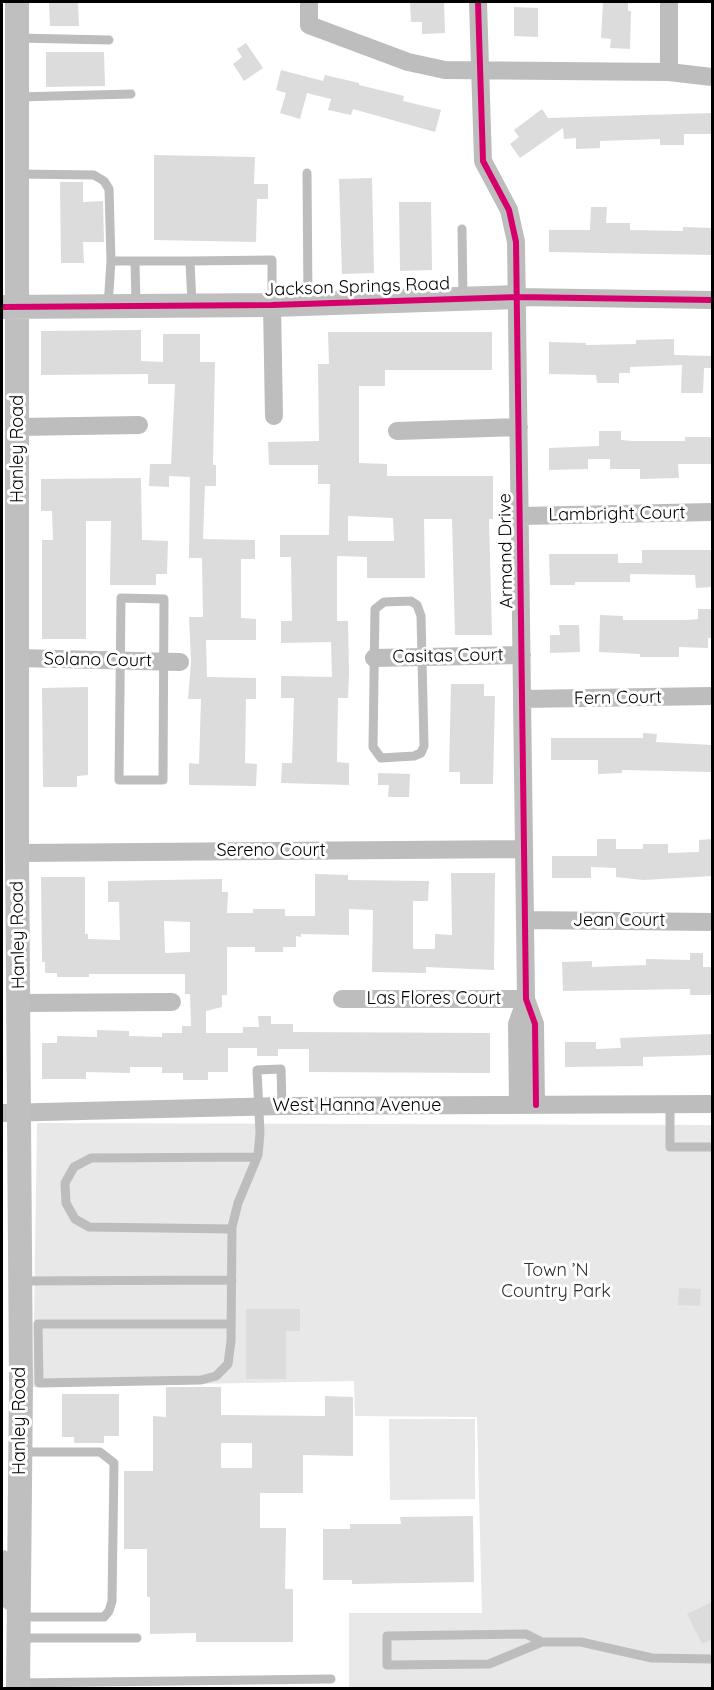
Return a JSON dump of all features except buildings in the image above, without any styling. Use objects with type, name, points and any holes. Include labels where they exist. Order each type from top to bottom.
[{"type":"main road","name":"Hanley Road","points":[[14,26],[18,97],[18,174],[10,307],[18,427],[17,853],[20,1003],[11,1113],[21,1281],[17,1687]]},
{"type":"main road","name":"Jackson Springs Road","points":[[10,307],[272,304],[518,297]]},
{"type":"main road","points":[[2,629],[17,658],[2,680]]},
{"type":"main road","points":[[2,1474],[20,1452]]},
{"type":"main road","points":[[2,1562],[6,1586],[19,1620]]},
{"type":"street","points":[[309,2],[309,25],[408,62],[446,70],[669,72],[712,77]]},
{"type":"street","name":"Armand Drive","points":[[478,2],[478,69],[483,161],[509,210],[516,242],[526,999],[535,1024],[536,1105]]},
{"type":"street","points":[[669,2],[669,72]]},
{"type":"street","name":"Jackson Springs Road","points":[[518,297],[712,300]]},
{"type":"street","points":[[272,304],[274,416]]},
{"type":"street","points":[[18,427],[139,425]]},
{"type":"street","points":[[397,431],[519,427]]},
{"type":"street","name":"Lambright Court","points":[[521,516],[712,512]]},
{"type":"street","name":"Casitas Court","points":[[374,658],[522,655]]},
{"type":"street","name":"Solano Court","points":[[17,658],[173,662]]},
{"type":"street","name":"Fern Court","points":[[523,699],[712,696]]},
{"type":"street","name":"Sereno Court","points":[[17,853],[524,849]]},
{"type":"street","name":"Jean Court","points":[[525,920],[712,922]]},
{"type":"street","name":"Las Flores Court","points":[[342,999],[526,999]]},
{"type":"street","name":"Armand Drive","points":[[518,1106],[517,1024],[526,999]]},
{"type":"street","points":[[20,1003],[172,1002]]},
{"type":"street","name":"West Hanna Avenue","points":[[11,1113],[258,1107],[712,1104]]},
{"type":"lane","points":[[14,26],[109,40]]},
{"type":"lane","points":[[18,97],[131,94]]},
{"type":"lane","points":[[307,173],[308,303]]},
{"type":"lane","points":[[18,174],[94,175],[104,181],[109,189],[111,261],[108,306]]},
{"type":"lane","points":[[462,229],[463,299]]},
{"type":"lane","points":[[111,261],[272,260],[272,304]]},
{"type":"lane","points":[[135,261],[136,305]]},
{"type":"lane","points":[[190,261],[192,305]]},
{"type":"lane","points":[[121,598],[164,599],[173,662],[163,780],[119,780],[118,660],[121,598]]},
{"type":"lane","points":[[411,601],[417,605],[421,616],[422,657],[424,746],[421,753],[414,756],[381,758],[373,747],[375,609],[384,602],[411,601]]},
{"type":"lane","points":[[231,1324],[38,1324],[39,1383],[159,1383],[216,1376],[228,1365],[231,1324],[232,1229],[238,1203],[257,1157],[260,1133],[257,1070],[281,1069],[282,1107]]},
{"type":"lane","points":[[670,1104],[670,1147],[712,1147]]},
{"type":"lane","points":[[232,1229],[89,1227],[75,1219],[66,1203],[65,1183],[74,1167],[91,1158],[257,1157]]},
{"type":"lane","points":[[21,1281],[232,1280]]},
{"type":"lane","points":[[19,1620],[104,1617],[109,1611],[112,1601],[114,1463],[100,1452],[20,1452]]},
{"type":"lane","points":[[19,1620],[137,1638]]},
{"type":"lane","points":[[543,1642],[526,1634],[387,1636],[387,1665],[489,1664],[543,1642],[581,1642],[652,1658],[712,1659]]},
{"type":"lane","points":[[17,1687],[330,1679]]},
{"type":"green space","name":"Town ’N Country Park","points":[[37,1123],[712,1125],[712,1688],[349,1688],[349,1613],[482,1613],[477,1417],[355,1416],[354,1381],[33,1387]]},
{"type":"green space","points":[[389,1419],[475,1419],[475,1499],[390,1500]]},
{"type":"cycle path","points":[[478,2],[483,161],[509,210],[516,242],[526,999],[535,1024],[536,1105]]},
{"type":"cycle path","points":[[2,307],[272,305],[518,297],[712,300]]}]
